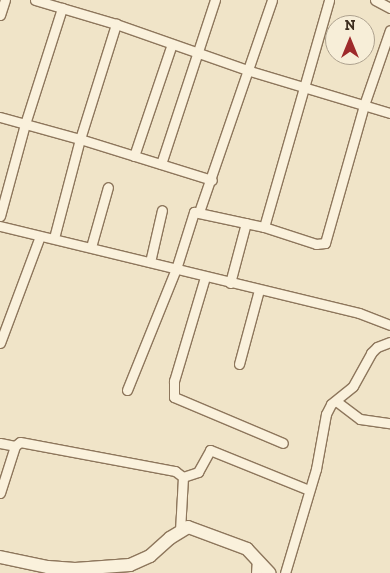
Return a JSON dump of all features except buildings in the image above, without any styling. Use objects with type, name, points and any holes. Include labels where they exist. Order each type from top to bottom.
[{"type":"main road","points":[[0,557],[47,570],[129,569],[150,556],[180,531],[196,528],[230,540],[247,549],[256,567],[269,573]]},
{"type":"street","points":[[0,15],[5,0]]},
{"type":"street","points":[[35,0],[116,24],[250,71],[390,113]]},
{"type":"street","points":[[161,164],[215,0]]},
{"type":"street","points":[[199,212],[250,71],[272,0]]},
{"type":"street","points":[[264,227],[329,0]]},
{"type":"street","points":[[375,0],[390,8]]},
{"type":"street","points":[[0,216],[25,124],[62,8]]},
{"type":"street","points":[[54,238],[80,139],[116,24]]},
{"type":"street","points":[[126,390],[176,269],[190,214],[199,212],[264,227],[316,244],[325,244],[364,105],[390,30]]},
{"type":"street","points":[[134,156],[172,44]]},
{"type":"street","points":[[0,117],[80,139],[212,180]]},
{"type":"street","points":[[91,247],[108,187]]},
{"type":"street","points":[[150,262],[162,210]]},
{"type":"street","points":[[230,283],[246,223]]},
{"type":"street","points":[[0,226],[359,313],[390,324]]},
{"type":"street","points":[[0,343],[40,236]]},
{"type":"street","points":[[206,277],[174,380],[174,397],[283,443]]},
{"type":"street","points":[[239,364],[259,290]]},
{"type":"street","points":[[285,573],[309,490],[326,414],[336,401],[353,386],[377,346],[390,342]]},
{"type":"street","points":[[336,401],[360,419],[390,423]]},
{"type":"street","points":[[0,442],[15,446],[27,441],[175,471],[183,477]]},
{"type":"street","points":[[0,493],[15,446]]},
{"type":"street","points":[[183,477],[198,472],[210,450],[309,490]]},
{"type":"street","points":[[180,531],[183,477]]}]
